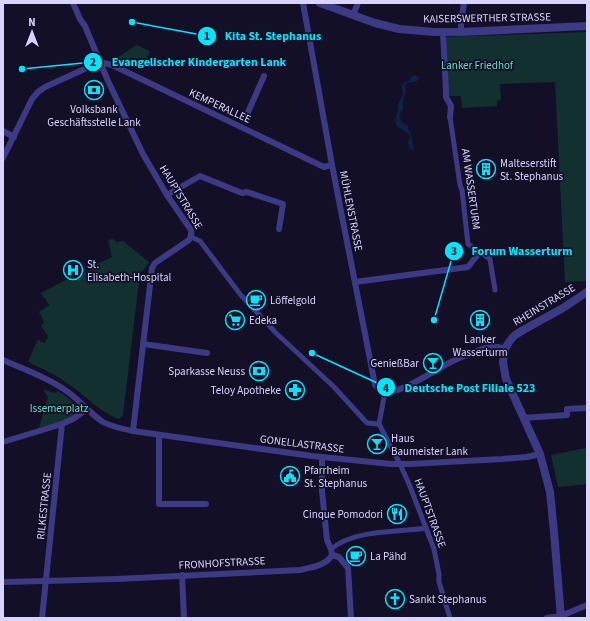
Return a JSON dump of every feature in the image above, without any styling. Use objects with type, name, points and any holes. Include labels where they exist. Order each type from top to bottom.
[{"type":"street","name":"HAUPTSTRASSE","points":[[73,3],[80,19],[86,26],[108,81],[143,154],[167,195],[191,230],[191,236],[200,242],[240,294],[266,322],[334,387],[366,423],[380,421],[409,484],[434,549],[439,582],[450,618]]},
{"type":"street","name":"MÜHLENSTRASSE","points":[[303,3],[332,165],[376,385],[382,392],[385,392]]},
{"type":"street","name":"KAISERSWERTHER STRASSE","points":[[320,3],[375,23],[399,28],[443,32],[587,26]]},
{"type":"street","points":[[353,16],[358,3]]},
{"type":"street","points":[[461,32],[460,23],[464,3]]},
{"type":"street","name":"AM WASSERTURM","points":[[443,32],[446,97],[451,106],[450,117],[462,190],[468,244],[490,259],[495,290]]},
{"type":"street","points":[[3,158],[32,100],[38,92],[45,86],[100,62]]},
{"type":"street","name":"KEMPERALLEE","points":[[100,62],[112,65],[324,167],[332,165]]},
{"type":"street","points":[[245,119],[264,76]]},
{"type":"street","points":[[3,131],[14,137]]},
{"type":"street","points":[[167,195],[200,176],[242,193],[247,192],[283,204],[279,229]]},
{"type":"street","points":[[133,431],[152,268],[155,263],[189,240],[191,236]]},
{"type":"street","points":[[355,282],[468,267],[480,252]]},
{"type":"street","name":"RHEINSTRASSE","points":[[505,349],[515,335],[524,328],[563,308],[587,292]]},
{"type":"street","points":[[143,344],[207,352]]},
{"type":"street","points":[[380,421],[385,392],[400,389],[454,360],[489,346],[498,346],[505,349],[503,362],[506,379],[540,454],[550,492],[561,617]]},
{"type":"street","name":"GONELLASTRASSE","points":[[3,360],[52,382],[65,390],[94,416],[103,422],[117,428],[133,431],[322,457],[400,464],[527,457],[540,454]]},
{"type":"street","points":[[524,418],[567,415],[567,409],[587,408]]},
{"type":"street","points":[[3,442],[62,424],[73,419],[87,409]]},
{"type":"street","name":"RILKESTRASSE","points":[[42,618],[62,424]]},
{"type":"street","points":[[159,435],[159,504],[206,504]]},
{"type":"street","points":[[322,457],[323,498],[327,540],[331,552],[339,557],[348,568],[351,618]]},
{"type":"street","name":"FRONHOFSTRASSE","points":[[3,582],[300,570],[317,566],[328,560],[331,552],[344,540],[372,533],[410,531],[426,528]]},
{"type":"street","points":[[182,575],[184,618]]},
{"type":"street","points":[[547,618],[561,617],[587,605]]},
{"type":"green space","name":"Lanker Friedhof","points":[[587,32],[587,281],[565,282],[555,82],[500,84],[501,100],[497,100],[497,106],[462,108],[461,96],[449,96],[446,37]]},
{"type":"green space","points":[[137,45],[150,51],[142,71],[115,59]]},
{"type":"green space","points":[[113,239],[117,242],[123,241],[149,262],[140,273],[123,415],[119,419],[100,409],[61,379],[28,362],[38,339],[45,343],[48,336],[41,326],[44,322],[39,312],[49,305],[41,293],[79,273],[81,275],[96,267],[95,265],[112,257],[108,240]]},
{"type":"green space","name":"Issemerplatz","points":[[43,389],[55,393],[57,391],[78,406],[73,415],[62,422],[39,428],[48,397]]},
{"type":"green space","points":[[585,448],[587,456],[587,484],[558,487],[551,455]]},
{"type":"water","points":[[415,75],[419,78],[417,81],[406,84],[403,109],[399,118],[408,126],[414,149],[411,150],[408,143],[410,136],[398,127],[395,120],[398,105],[403,94],[403,83]]},
{"type":"place","name":"Kita St. Stephanus","points":[[132,22]]},
{"type":"place","name":"Evangelischer Kindergarten Lank","points":[[22,69]]},
{"type":"place","name":"Volksbank Geschäftsstelle Lank","points":[[94,90]]},
{"type":"place","name":"Malteserstift St. Stephanus","points":[[486,169]]},
{"type":"place","name":"St. Elisabeth-Hospital","points":[[73,270]]},
{"type":"place","name":"Löffelgold","points":[[256,300]]},
{"type":"place","name":"Edeka","points":[[235,320]]},
{"type":"place","name":"Forum Wasserturm","points":[[434,320]]},
{"type":"place","name":"Lanker Wasserturm","points":[[480,320]]},
{"type":"place","name":"Deutsche Post Filiale 523","points":[[312,353]]},
{"type":"place","name":"GenießBar","points":[[433,363]]},
{"type":"place","name":"Sparkasse Neuss","points":[[259,371]]},
{"type":"place","name":"Teloy Apotheke","points":[[295,390]]},
{"type":"place","name":"Haus Baumeister Lank","points":[[377,444]]},
{"type":"place","name":"Pfarrheim St. Stephanus","points":[[290,476]]},
{"type":"place","name":"Cinque Pomodori","points":[[397,514]]},
{"type":"place","name":"La Pähd","points":[[356,556]]},
{"type":"place","name":"Sankt Stephanus","points":[[395,599]]}]
